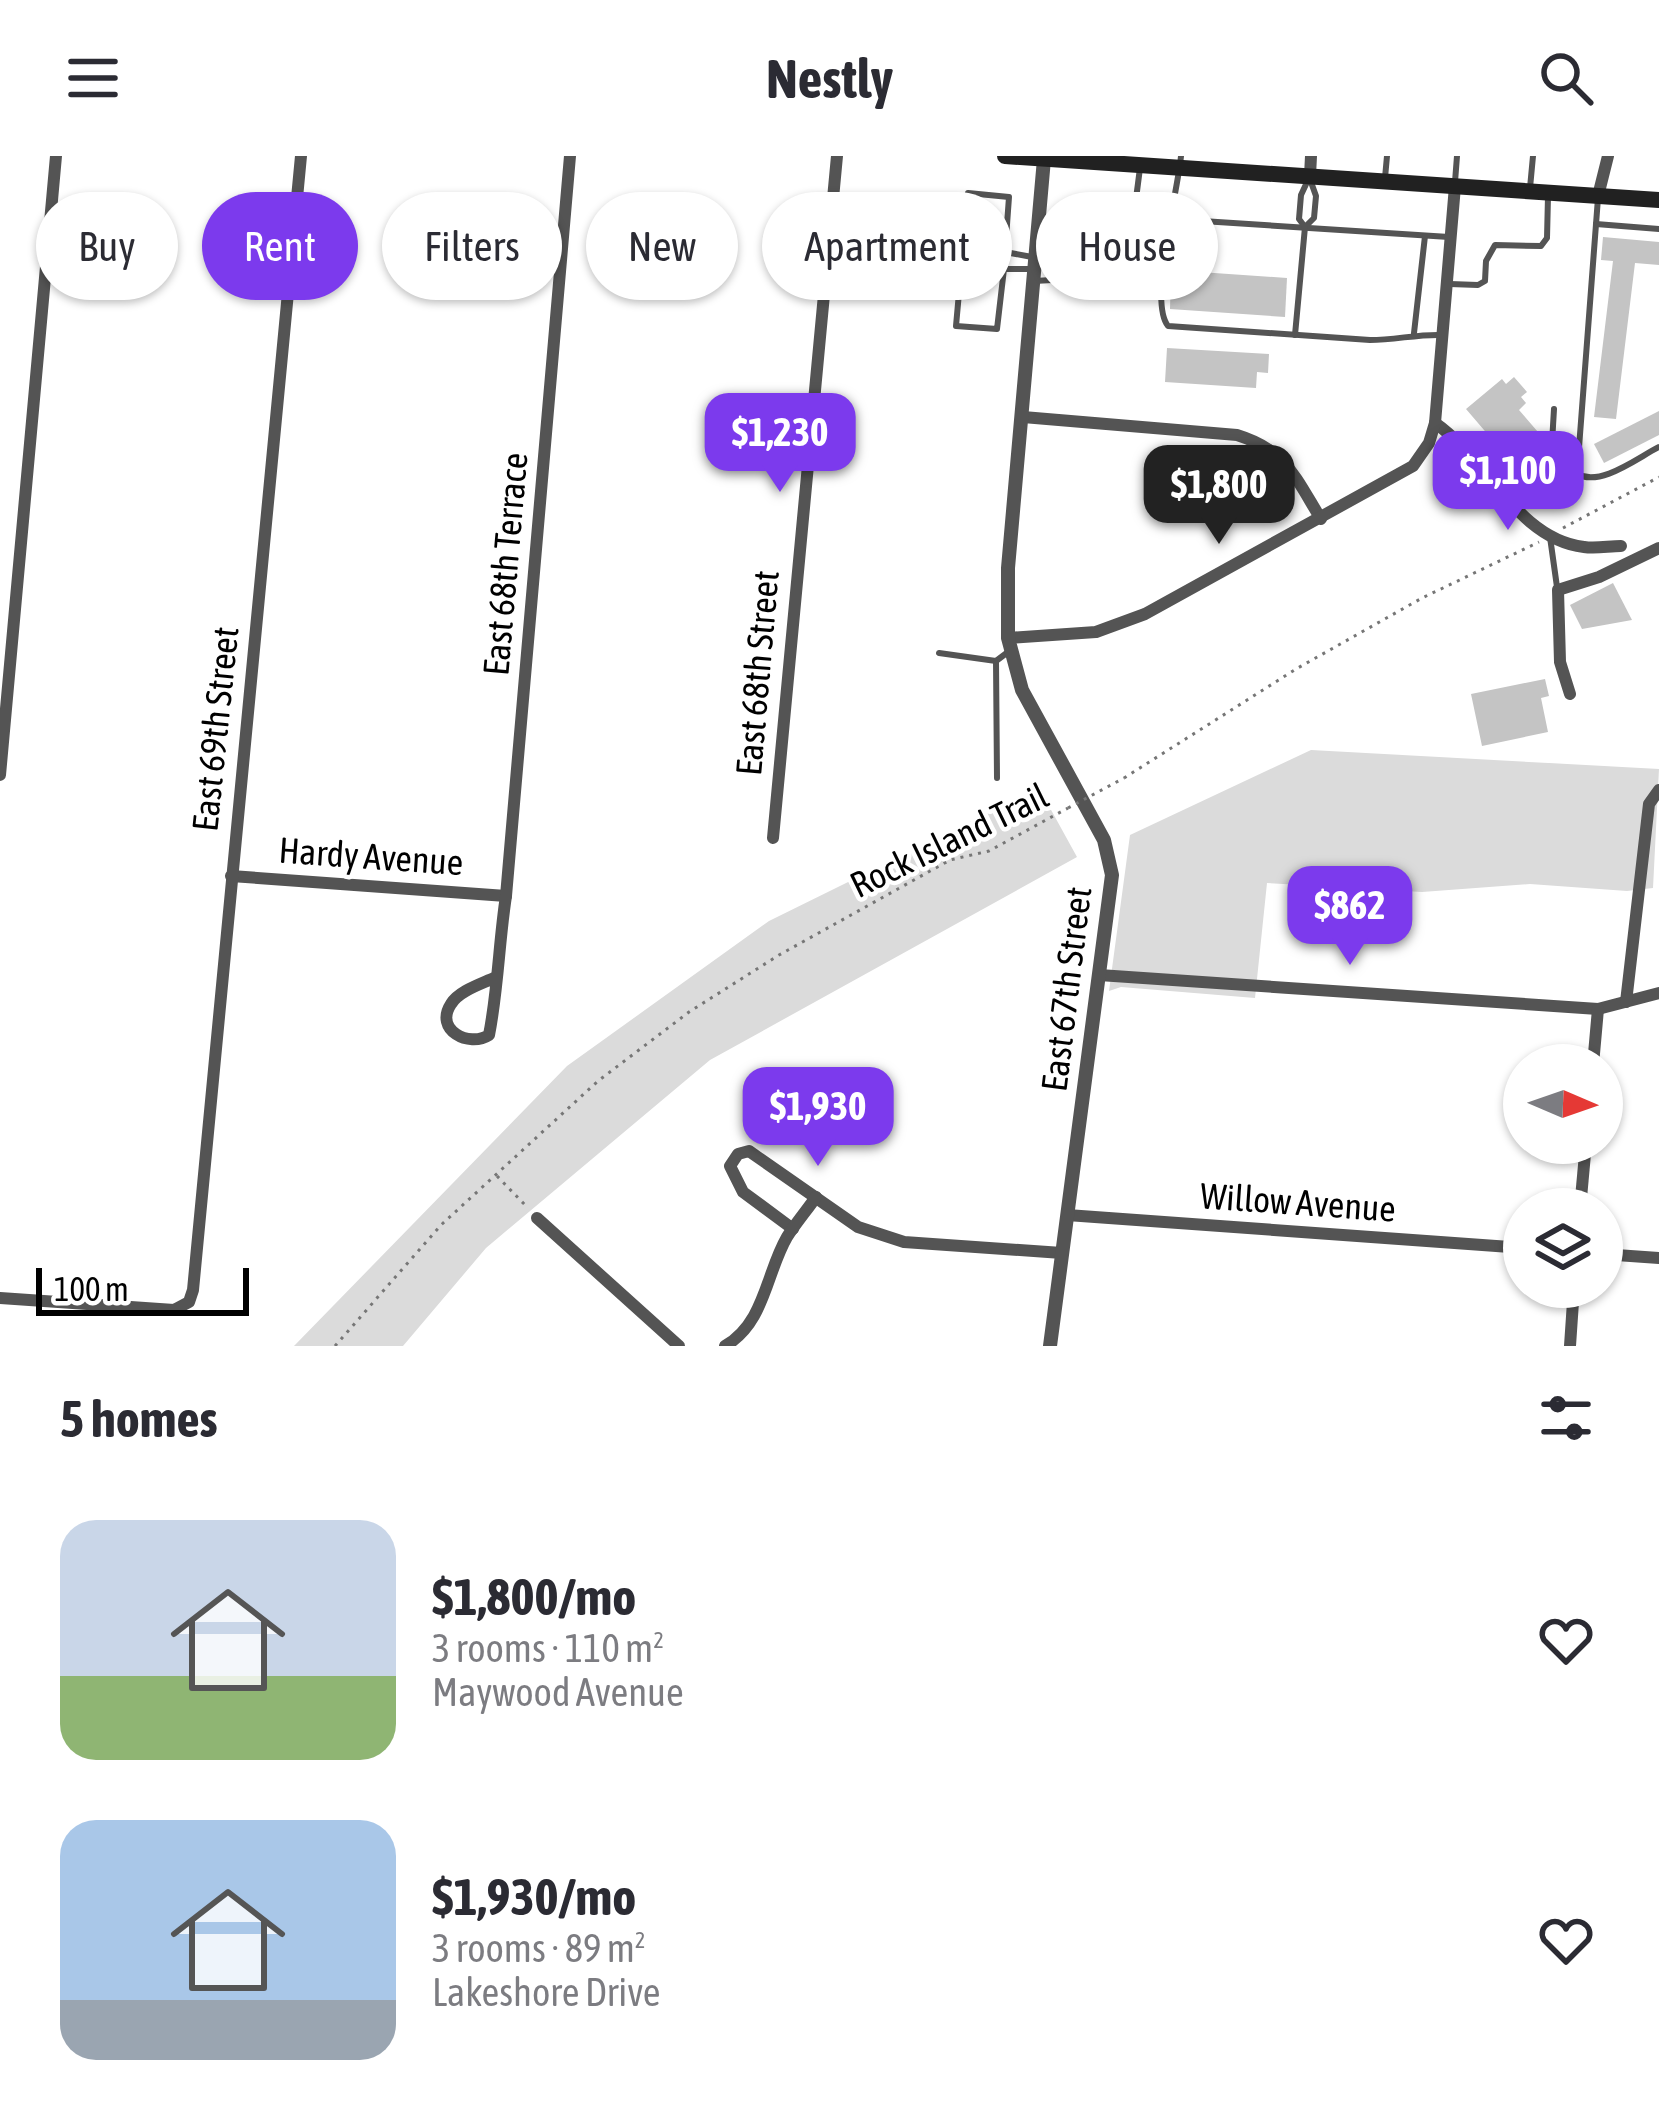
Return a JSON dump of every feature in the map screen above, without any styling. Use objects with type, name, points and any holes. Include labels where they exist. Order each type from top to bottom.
[{"type":"main road","points":[[1005,156],[1141,165],[1221,163],[1310,176],[1659,200]]},
{"type":"street","points":[[0,775],[56,156]]},
{"type":"street","name":"East 69th Street","points":[[0,1298],[174,1310],[194,1290],[301,156]]},
{"type":"street","name":"East 68th Terrace","points":[[494,977],[450,1005],[447,1022],[465,1040],[480,1041],[489,1035],[506,896],[571,156]]},
{"type":"street","name":"East 68th Street","points":[[773,838],[837,156]]},
{"type":"street","points":[[1310,176],[1311,156]]},
{"type":"street","points":[[1598,196],[1608,156]]},
{"type":"street","name":"East 67th Street","points":[[1044,157],[1008,568],[1010,644],[1022,690],[1104,840],[1112,875],[1050,1346]]},
{"type":"street","points":[[1010,644],[1096,632],[1144,614],[1413,466],[1429,443],[1435,423],[1455,186]]},
{"type":"street","points":[[1023,417],[1237,434],[1284,458],[1321,518]]},
{"type":"street","points":[[1435,423],[1457,438],[1550,537],[1584,547],[1622,546]]},
{"type":"street","points":[[1570,694],[1560,662],[1558,590],[1599,577],[1659,548]]},
{"type":"street","points":[[1626,1002],[1649,804],[1659,790]]},
{"type":"street","name":"Hardy Avenue","points":[[231,876],[506,896]]},
{"type":"street","points":[[1099,975],[1598,1009],[1659,993]]},
{"type":"street","points":[[1595,1044],[1598,1009]]},
{"type":"street","points":[[793,1229],[743,1192],[731,1172],[734,1157],[749,1151],[858,1226],[904,1242],[1062,1253]]},
{"type":"street","points":[[725,1346],[748,1326],[793,1229],[816,1197]]},
{"type":"street","name":"Willow Avenue","points":[[1067,1215],[1503,1246]]},
{"type":"street","points":[[538,1218],[679,1346]]},
{"type":"street","points":[[1623,1255],[1659,1258]]},
{"type":"street","points":[[1570,1346],[1573,1308]]},
{"type":"lane","points":[[1385,182],[1387,156]]},
{"type":"lane","points":[[1455,186],[1457,156]]},
{"type":"lane","points":[[1447,284],[1478,286],[1485,281],[1486,261],[1495,245],[1541,245],[1547,238],[1533,156]]},
{"type":"lane","points":[[1175,192],[1180,162]]},
{"type":"lane","points":[[1136,192],[1141,165]]},
{"type":"lane","points":[[1304,227],[1314,218],[1316,196],[1310,176]]},
{"type":"lane","points":[[1294,335],[1304,227],[1299,219],[1301,195],[1310,176]]},
{"type":"lane","points":[[968,193],[1009,196],[1005,252],[1035,269],[1004,269],[997,328],[956,326],[968,193]]},
{"type":"lane","points":[[1598,196],[1577,474],[1586,479],[1603,476],[1659,446]]},
{"type":"lane","points":[[1218,222],[1450,237]]},
{"type":"lane","points":[[1596,224],[1659,230]]},
{"type":"lane","points":[[1414,334],[1425,236]]},
{"type":"lane","points":[[1162,300],[1168,326],[1396,340],[1414,334],[1442,335]]},
{"type":"lane","points":[[1501,489],[1552,443],[1554,409]]},
{"type":"lane","points":[[1550,537],[1558,590]]},
{"type":"lane","points":[[997,778],[996,661],[1010,644]]},
{"type":"lane","points":[[939,653],[996,661]]},
{"type":"path","name":"Rock Island Trail","points":[[335,1346],[441,1225],[598,1081],[689,1012],[779,955],[950,860],[989,851],[1124,778],[1296,669],[1422,598],[1550,537],[1659,477]]},
{"type":"path","points":[[496,1174],[538,1218]]},
{"type":"shaded area","points":[[1311,750],[1659,769],[1653,888],[1627,891],[1530,884],[1422,892],[1267,883],[1255,998],[1121,987],[1109,991],[1130,835]]},
{"type":"shaded area","points":[[1039,788],[1077,857],[710,1060],[486,1248],[403,1346],[294,1346],[567,1066],[769,921]]},
{"type":"building","points":[[1603,237],[1659,242],[1659,265],[1635,263],[1616,419],[1594,417],[1613,261],[1601,260]]},
{"type":"building","points":[[1218,273],[1287,278],[1285,317],[1170,309],[1170,300],[1218,300]]},
{"type":"building","points":[[1167,348],[1269,354],[1268,373],[1257,372],[1256,388],[1165,382]]},
{"type":"building","points":[[1514,377],[1527,392],[1519,410],[1544,439],[1514,465],[1466,409],[1502,379],[1506,384]]},
{"type":"building","points":[[1659,411],[1659,435],[1604,463],[1594,444]]},
{"type":"building","points":[[1613,583],[1632,620],[1582,629],[1570,605]]},
{"type":"building","points":[[1545,679],[1549,696],[1541,698],[1548,732],[1482,746],[1471,694]]}]
